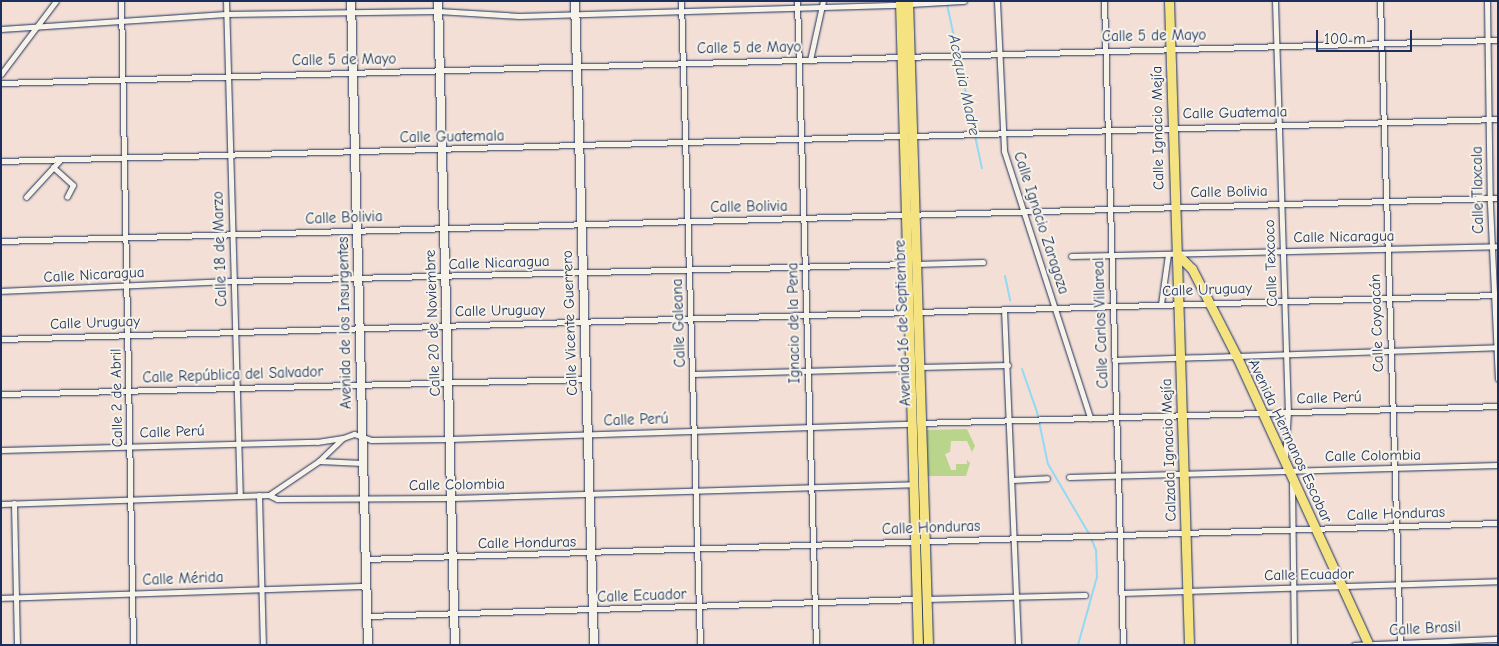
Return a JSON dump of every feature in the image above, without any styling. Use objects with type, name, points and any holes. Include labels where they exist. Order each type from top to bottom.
[{"type":"main road","name":"Avenida de los Insurgentes","points":[[351,1],[359,384],[368,645]]},
{"type":"main road","name":"Calle 20 de Noviembre","points":[[438,1],[440,149],[447,325],[455,645]]},
{"type":"main road","name":"Calle Vicente Guerrero","points":[[575,1],[594,645]]},
{"type":"main road","name":"Calle Ignacio Mejía","points":[[1169,1],[1174,206],[1173,254]]},
{"type":"main road","name":"Avenida 16 de Septiembre","points":[[904,3],[922,599],[928,645]]},
{"type":"main road","name":"Avenida Hermanos Escobar","points":[[1173,254],[1192,269],[1207,302],[1237,357],[1285,467],[1369,645]]},
{"type":"main road","name":"Calzada Ignacio Mejía","points":[[1173,254],[1182,415],[1189,645]]},
{"type":"main road","name":"Avenida 16 de Septiembre","points":[[916,423],[914,484],[920,541]]},
{"type":"main road","name":"Avenida 16 de Septiembre","points":[[918,645],[922,599]]},
{"type":"street","points":[[1,74],[56,1]]},
{"type":"street","name":"Calle 2 de Abril","points":[[121,1],[130,391],[133,645]]},
{"type":"street","name":"Calle 18 de Marzo","points":[[226,1],[240,496]]},
{"type":"street","name":"Calle Galeana","points":[[681,1],[692,318],[700,645]]},
{"type":"street","points":[[1,29],[121,23],[226,14],[438,11],[499,15],[575,14],[681,11],[797,4],[964,1]]},
{"type":"street","name":"Calle Ignacio Zaragoza","points":[[997,1],[1001,132],[1007,167],[1056,306],[1090,418]]},
{"type":"street","name":"Calle Carlos Villareal","points":[[1104,1],[1123,645]]},
{"type":"street","name":"Calle Texcoco","points":[[1275,1],[1287,356],[1288,412],[1285,467]]},
{"type":"street","name":"Calle Coyoacán","points":[[1380,1],[1393,468],[1400,644]]},
{"type":"street","name":"Calle Tlaxcala","points":[[1487,1],[1490,199],[1495,246],[1498,379]]},
{"type":"street","name":"Ignacio de la Pena","points":[[797,4],[816,645]]},
{"type":"street","points":[[810,60],[822,4]]},
{"type":"street","name":"Calle 5 de Mayo","points":[[1,83],[683,62],[810,60],[998,52],[1498,40]]},
{"type":"street","name":"Calle Guatemala","points":[[1,161],[1498,119]]},
{"type":"street","points":[[26,198],[60,160]]},
{"type":"street","points":[[53,168],[72,186],[67,197]]},
{"type":"street","name":"Calle Bolivia","points":[[1,242],[357,230],[804,219],[1174,206],[1498,198]]},
{"type":"street","name":"Calle Nicaragua","points":[[1071,256],[1495,246]]},
{"type":"street","points":[[1161,304],[1173,254]]},
{"type":"street","name":"Calle Nicaragua","points":[[1,291],[233,281],[357,280],[983,262]]},
{"type":"street","name":"Calle Uruguay","points":[[1,339],[235,330],[913,312],[1112,304],[1496,295]]},
{"type":"street","points":[[1009,308],[1008,365],[1018,645]]},
{"type":"street","points":[[1114,360],[1390,353],[1497,347]]},
{"type":"street","points":[[693,374],[1008,365]]},
{"type":"street","name":"Calle República del Salvador","points":[[1,394],[237,386],[586,379]]},
{"type":"street","name":"Calle Perú","points":[[1,450],[317,442],[343,438],[354,434],[371,440],[450,439],[1498,406]]},
{"type":"street","points":[[269,495],[319,461],[343,438]]},
{"type":"street","points":[[319,461],[362,463]]},
{"type":"street","name":"Calle Colombia","points":[[1069,477],[1184,474],[1285,467],[1393,468],[1498,465]]},
{"type":"street","points":[[1012,480],[1047,478]]},
{"type":"street","points":[[1292,482],[1290,529],[1294,645]]},
{"type":"street","name":"Calle Colombia","points":[[1,504],[259,495],[269,495],[277,499],[452,498],[914,484]]},
{"type":"street","points":[[259,495],[263,645]]},
{"type":"street","points":[[14,503],[17,645]]},
{"type":"street","name":"Calle Honduras","points":[[366,559],[591,554],[1120,534],[1498,523]]},
{"type":"street","name":"Calle Ecuador","points":[[1122,593],[1397,586],[1498,581]]},
{"type":"street","name":"Calle Mérida","points":[[1,598],[366,586]]},
{"type":"street","name":"Calle Ecuador","points":[[367,616],[454,615],[815,602],[1085,595]]},
{"type":"street","name":"Calle Brasil","points":[[1354,645],[1498,638]]},
{"type":"green space","points":[[967,429],[975,446],[972,452],[967,441],[951,441],[950,452],[945,454],[951,470],[956,470],[956,464],[967,464],[967,460],[970,463],[966,476],[928,476],[927,430]]},
{"type":"waterway","name":"Acequia Madre","points":[[947,4],[982,168]]},
{"type":"waterway","name":"Acequia Madre","points":[[1005,276],[1010,300]]},
{"type":"waterway","name":"Acequia Madre","points":[[1022,369],[1037,412],[1048,464],[1089,534]]},
{"type":"waterway","name":"Acequia Madre","points":[[1078,645],[1097,577],[1096,550],[1091,538]]}]
